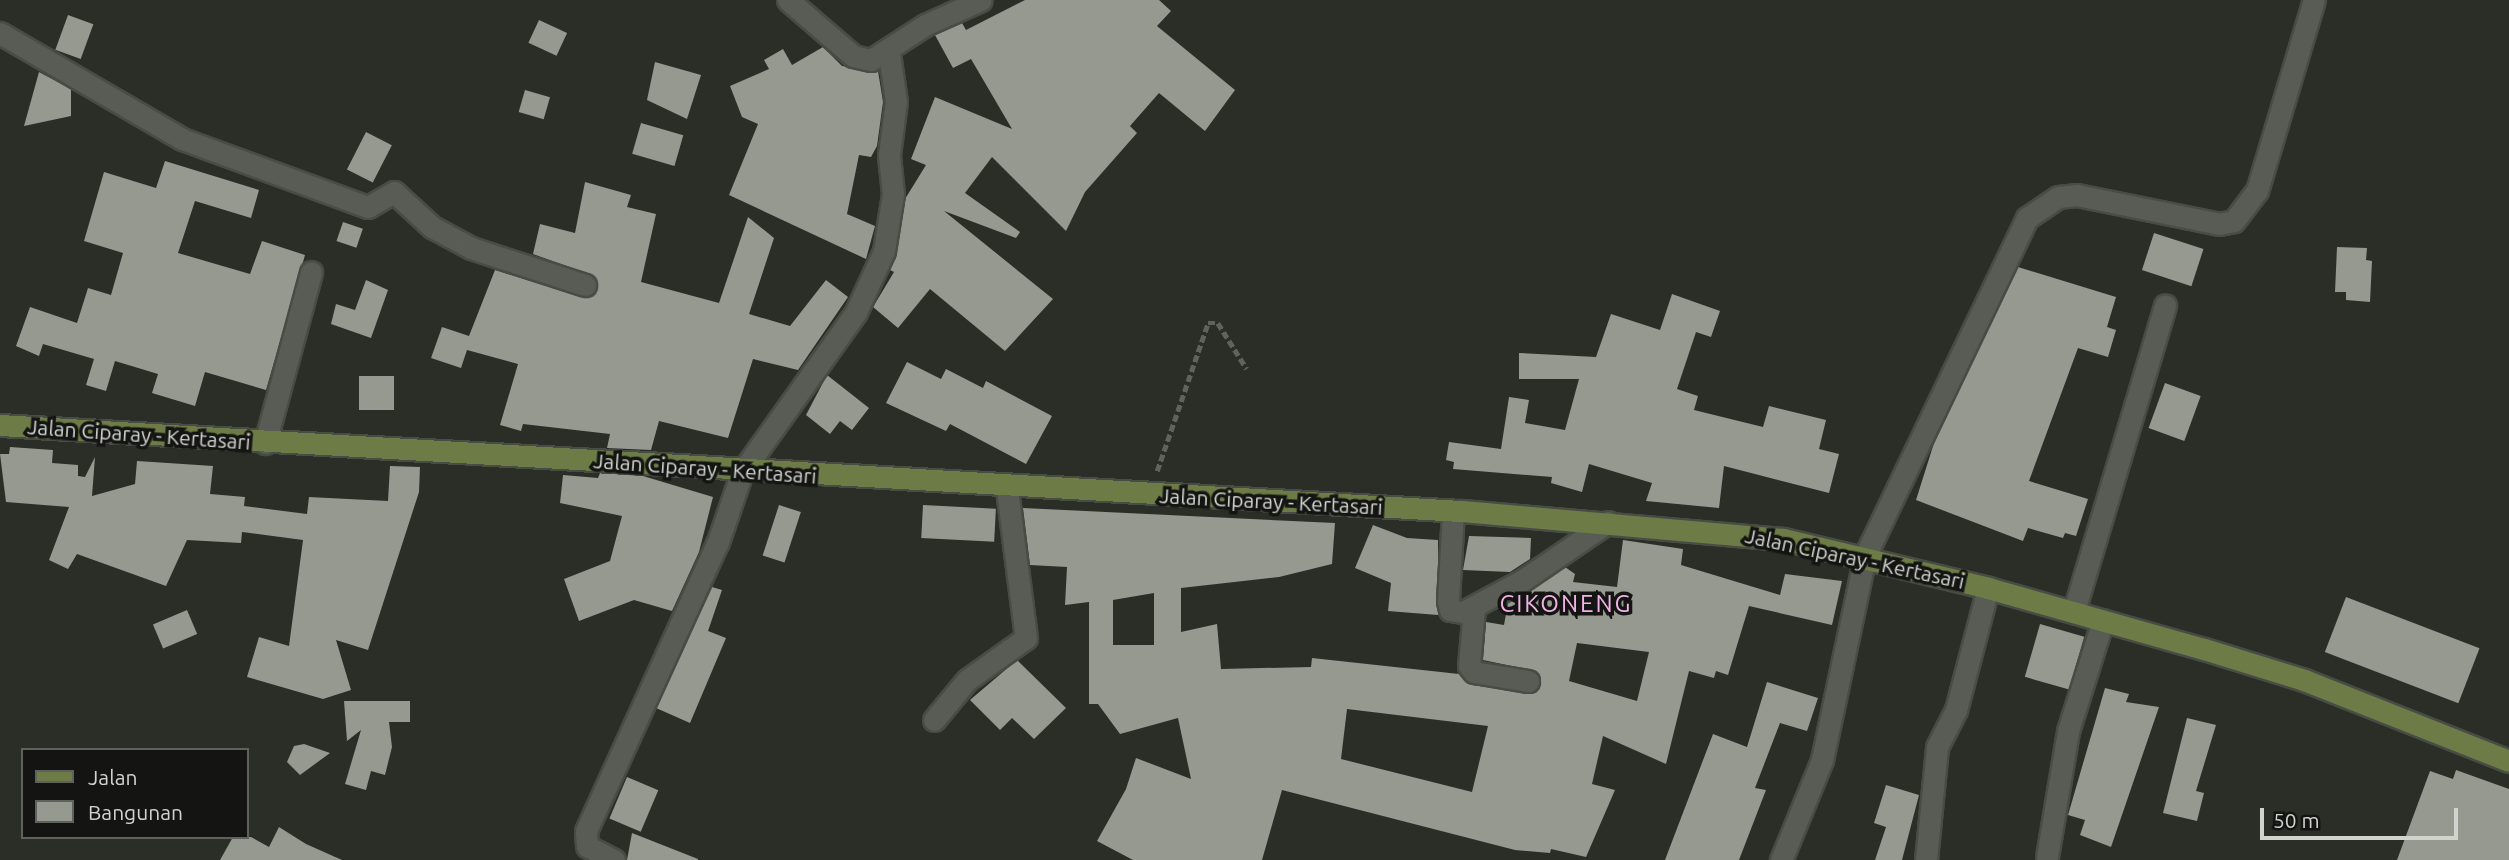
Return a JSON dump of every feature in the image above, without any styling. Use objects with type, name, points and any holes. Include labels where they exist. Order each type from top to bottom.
[{"type":"main road","name":"Jalan Ciparay - Kertasari","points":[[0,425],[265,443],[467,449],[742,472],[1007,489],[1453,511],[1608,522],[1783,539],[1865,556],[2074,611],[2304,680],[2509,761]]},
{"type":"street","points":[[788,0],[853,56],[871,60],[889,53],[925,25],[981,0]]},
{"type":"street","points":[[1781,860],[1822,760],[1865,556],[2026,218],[2049,201],[2077,195],[2219,224],[2234,221],[2257,191],[2314,0]]},
{"type":"street","points":[[0,33],[182,139],[368,206],[394,192],[432,227],[471,248],[585,285]]},
{"type":"street","points":[[614,860],[586,846],[586,831],[718,542],[742,472],[876,275],[893,194],[889,155],[896,102],[889,53]]},
{"type":"street","points":[[265,443],[311,272]]},
{"type":"street","points":[[2074,611],[2165,305]]},
{"type":"street","points":[[934,720],[967,680],[1026,639],[1007,489]]},
{"type":"street","points":[[1453,511],[1448,601],[1451,610],[1474,608],[1608,522]]},
{"type":"street","points":[[1926,860],[1937,747],[1956,710],[1988,588]]},
{"type":"street","points":[[1474,608],[1469,666],[1474,672],[1528,681]]},
{"type":"street","points":[[2047,857],[2068,731],[2103,620]]},
{"type":"path","points":[[1149,495],[1208,323],[1219,323],[1247,369]]},
{"type":"building","points":[[1025,0],[1159,0],[1171,11],[1157,26],[1235,90],[1205,131],[1159,93],[1130,126],[1137,133],[1085,192],[1066,231],[992,157],[965,193],[1020,232],[1016,238],[944,211],[1053,299],[1005,351],[930,289],[898,328],[873,307],[894,272],[890,270],[905,199],[926,165],[911,159],[935,97],[1012,129],[971,59],[953,68],[935,35],[962,23],[966,30]]},
{"type":"building","points":[[68,15],[93,24],[81,59],[55,50]]},
{"type":"building","points":[[539,20],[567,33],[557,56],[528,43]]},
{"type":"building","points":[[823,47],[842,66],[878,71],[883,102],[877,146],[871,157],[859,155],[847,214],[875,226],[866,259],[729,195],[758,124],[742,117],[730,86],[769,69],[764,60],[783,49],[792,65]]},
{"type":"building","points":[[655,62],[701,75],[687,119],[647,100]]},
{"type":"building","points":[[39,72],[71,89],[71,116],[24,126]]},
{"type":"building","points":[[525,90],[550,97],[544,119],[519,112]]},
{"type":"building","points":[[641,123],[683,135],[674,166],[632,154]]},
{"type":"building","points":[[366,132],[392,145],[373,183],[347,169]]},
{"type":"building","points":[[165,161],[259,190],[251,218],[195,201],[178,253],[250,274],[262,241],[305,255],[266,390],[205,372],[195,406],[152,393],[158,374],[115,361],[106,391],[86,385],[94,359],[43,344],[39,356],[16,346],[30,307],[77,323],[88,288],[111,295],[123,253],[84,241],[104,172],[156,188]]},
{"type":"building","points":[[585,182],[631,195],[627,207],[656,214],[641,282],[719,303],[748,217],[774,238],[749,314],[790,326],[826,280],[848,297],[798,370],[753,359],[728,438],[659,421],[651,450],[607,448],[610,434],[523,424],[521,431],[500,425],[518,364],[467,350],[461,368],[431,358],[442,327],[469,336],[495,270],[581,297],[594,294],[594,276],[533,254],[540,224],[575,233]]},
{"type":"building","points":[[343,222],[363,229],[356,248],[336,241]]},
{"type":"building","points":[[2154,233],[2203,249],[2191,286],[2142,270]]},
{"type":"building","points":[[2337,247],[2367,248],[2366,260],[2372,261],[2370,302],[2346,300],[2346,292],[2335,292]]},
{"type":"building","points":[[2018,267],[2116,297],[2107,327],[2116,330],[2108,357],[2078,348],[2029,481],[2088,499],[2076,536],[2065,533],[2063,538],[2028,528],[2023,541],[1916,500],[1934,443]]},
{"type":"building","points":[[366,280],[388,290],[371,338],[331,324],[336,304],[355,310]]},
{"type":"building","points":[[1672,294],[1720,311],[1711,337],[1696,332],[1677,389],[1698,396],[1694,410],[1763,427],[1769,406],[1826,420],[1819,449],[1839,454],[1829,493],[1724,466],[1719,508],[1646,501],[1652,483],[1589,464],[1582,492],[1551,483],[1552,477],[1453,469],[1454,462],[1446,460],[1449,442],[1501,449],[1509,397],[1529,400],[1525,423],[1565,430],[1579,379],[1519,379],[1519,353],[1596,357],[1611,314],[1660,330]]},
{"type":"building","points":[[907,362],[941,379],[946,369],[983,388],[986,381],[1052,416],[1026,464],[950,424],[946,431],[886,403]]},
{"type":"building","points":[[827,375],[869,408],[852,430],[840,421],[830,434],[806,415]]},
{"type":"building","points":[[359,376],[394,376],[394,410],[359,410]]},
{"type":"building","points":[[2165,383],[2201,396],[2184,441],[2149,428]]},
{"type":"building","points":[[10,447],[53,450],[52,463],[78,465],[78,476],[85,477],[95,457],[92,496],[135,484],[137,461],[213,466],[210,494],[245,497],[244,506],[307,514],[309,497],[388,501],[390,466],[420,467],[419,492],[368,650],[336,640],[351,690],[323,699],[247,677],[259,637],[289,646],[303,540],[242,532],[241,543],[187,540],[166,586],[77,554],[68,569],[49,560],[69,507],[6,502],[0,454],[9,454]]},
{"type":"building","points":[[600,473],[643,476],[713,497],[699,552],[672,611],[634,600],[579,621],[564,579],[610,561],[622,516],[560,503],[563,475],[598,478]]},
{"type":"building","points":[[779,505],[801,512],[784,563],[763,555]]},
{"type":"building","points":[[923,505],[996,509],[994,542],[921,538]]},
{"type":"building","points":[[1023,508],[1335,523],[1332,564],[1279,577],[1181,588],[1181,632],[1217,624],[1221,669],[1311,667],[1312,658],[1459,674],[1472,685],[1532,693],[1541,684],[1536,671],[1483,660],[1486,622],[1504,625],[1508,603],[1565,567],[1575,574],[1573,582],[1617,587],[1623,540],[1683,549],[1681,565],[1780,595],[1785,574],[1842,581],[1832,625],[1749,606],[1728,675],[1716,671],[1714,678],[1689,671],[1666,764],[1603,736],[1592,784],[1615,790],[1586,857],[1551,849],[1550,853],[1515,850],[1282,790],[1262,860],[1133,860],[1097,841],[1126,789],[1136,758],[1191,779],[1178,718],[1120,734],[1098,704],[1089,704],[1089,602],[1065,605],[1067,567],[1030,565]],"holes":[[[1154,593],[1154,645],[1113,645],[1113,600]],[[1577,643],[1649,652],[1637,701],[1569,681]],[[1347,709],[1488,726],[1472,792],[1341,759]]]},
{"type":"building","points":[[1373,525],[1407,538],[1438,540],[1438,615],[1388,611],[1391,583],[1355,568]]},
{"type":"building","points":[[1469,536],[1531,538],[1530,559],[1510,572],[1463,570]]},
{"type":"building","points":[[712,587],[722,590],[708,631],[726,638],[690,723],[656,708]]},
{"type":"building","points":[[2346,597],[2480,648],[2458,703],[2325,652]]},
{"type":"building","points":[[187,610],[197,634],[163,648],[153,624]]},
{"type":"building","points":[[2040,624],[2084,637],[2069,690],[2025,677]]},
{"type":"building","points":[[1017,660],[1066,708],[1034,739],[1012,718],[1000,730],[970,700]]},
{"type":"building","points":[[1767,682],[1818,698],[1807,731],[1780,723],[1755,788],[1766,790],[1739,860],[1665,860],[1713,734],[1747,747]]},
{"type":"building","points":[[2105,688],[2129,694],[2126,702],[2159,707],[2111,847],[2080,835],[2085,820],[2068,815]]},
{"type":"building","points":[[344,701],[410,701],[410,722],[389,722],[392,747],[385,775],[371,771],[366,790],[345,784],[361,730],[347,741]]},
{"type":"building","points":[[2187,718],[2216,725],[2196,791],[2204,793],[2197,821],[2163,813]]},
{"type":"building","points":[[304,744],[330,753],[300,775],[287,762],[294,746]]},
{"type":"building","points":[[2456,770],[2509,789],[2509,860],[2397,860],[2430,771],[2453,779]]},
{"type":"building","points":[[627,777],[658,790],[641,832],[609,818]]},
{"type":"building","points":[[1886,785],[1919,795],[1902,860],[1875,860],[1886,827],[1874,823]]},
{"type":"building","points":[[279,827],[306,844],[342,860],[220,860],[232,839],[251,837],[269,847]]},
{"type":"building","points":[[632,833],[698,859],[698,860],[627,860]]},
{"type":"district","name":"CIKONENG","points":[[1566,604]]}]
